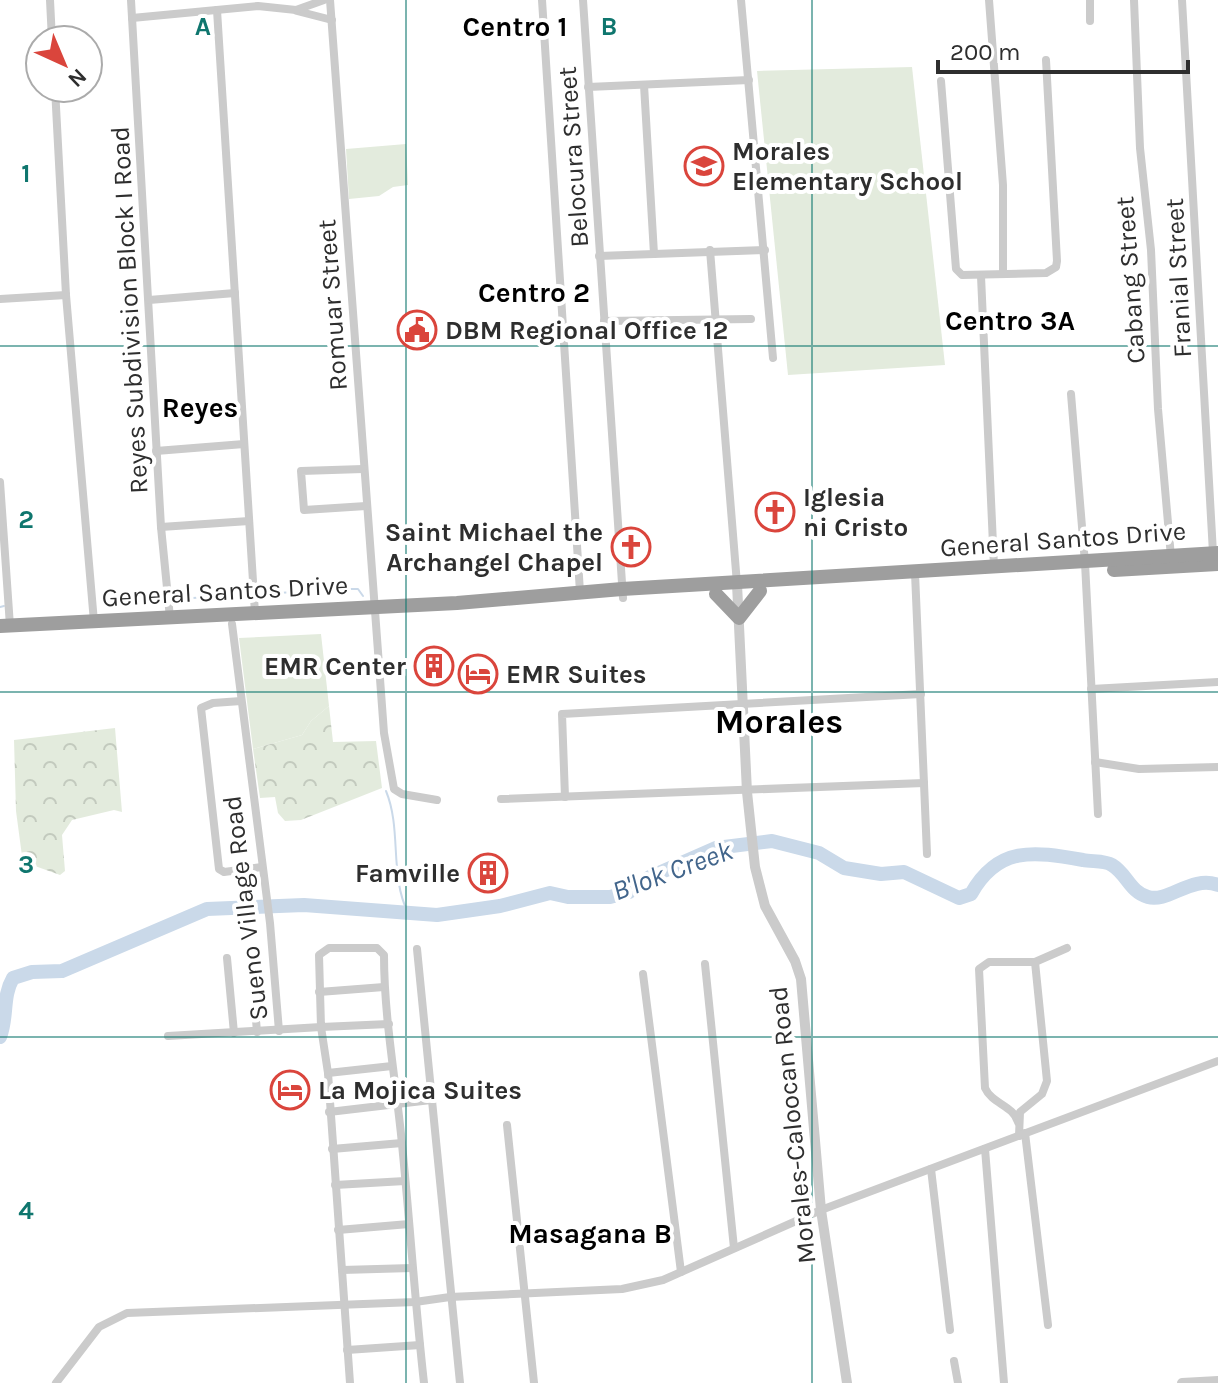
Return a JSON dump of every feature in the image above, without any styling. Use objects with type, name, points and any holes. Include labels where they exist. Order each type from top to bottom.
[{"type":"highway","name":"General Santos Drive","points":[[3,629],[232,624],[580,592],[716,594],[738,588],[760,591],[915,578],[994,567],[1086,567],[1171,557],[1216,557]]},
{"type":"highway","name":"General Santos Drive","points":[[3,629],[170,618],[374,611],[1216,557]]},
{"type":"highway","points":[[716,594],[739,618],[760,591]]},
{"type":"street","points":[[50,0],[51,24]]},
{"type":"street","name":"Reyes Subdivision Block I Road","points":[[131,0],[156,451],[170,618]]},
{"type":"street","points":[[296,10],[324,0]]},
{"type":"street","name":"Romuar Street","points":[[330,0],[374,611],[392,786],[402,794],[437,800]]},
{"type":"street","points":[[542,0],[580,592]]},
{"type":"street","name":"Belocura Street","points":[[583,0],[623,593]]},
{"type":"street","points":[[741,0],[773,358]]},
{"type":"street","points":[[989,0],[1003,185],[1003,273]]},
{"type":"street","points":[[1090,0],[1090,21]]},
{"type":"street","name":"Cabang Street","points":[[1134,0],[1140,148],[1151,250],[1158,409],[1171,557]]},
{"type":"street","name":"Franial Street","points":[[1182,0],[1216,557]]},
{"type":"street","points":[[132,18],[258,6],[296,10],[332,20]]},
{"type":"street","points":[[217,10],[255,614]]},
{"type":"street","points":[[941,81],[956,269],[962,275],[981,276],[1046,273],[1056,267],[1046,60]]},
{"type":"street","points":[[588,87],[749,80]]},
{"type":"street","points":[[644,85],[654,254]]},
{"type":"street","points":[[56,104],[66,295],[94,622]]},
{"type":"street","points":[[710,250],[738,588]]},
{"type":"street","points":[[599,256],[765,250]]},
{"type":"street","points":[[981,276],[994,567]]},
{"type":"street","points":[[149,300],[235,293]]},
{"type":"street","points":[[0,299],[66,295]]},
{"type":"street","points":[[604,321],[751,319]]},
{"type":"street","points":[[1071,394],[1086,567],[1098,814]]},
{"type":"street","points":[[156,451],[244,444]]},
{"type":"street","points":[[363,469],[301,471],[304,510],[366,506]]},
{"type":"street","points":[[0,482],[3,629]]},
{"type":"street","points":[[161,527],[249,521]]},
{"type":"street","points":[[915,578],[927,854]]},
{"type":"street","name":"Morales-Caloocan Road","points":[[738,588],[747,792],[753,850],[765,906],[795,961],[801,979],[821,1210],[847,1383]]},
{"type":"street","name":"Sueno Village Road","points":[[232,624],[270,923],[279,1031],[389,1024]]},
{"type":"street","points":[[1091,689],[1218,682]]},
{"type":"street","points":[[565,797],[562,714],[921,694]]},
{"type":"street","points":[[241,701],[203,704],[200,713],[219,869],[224,872],[262,867]]},
{"type":"street","points":[[1095,762],[1139,769],[1218,767]]},
{"type":"street","points":[[501,799],[924,783]]},
{"type":"street","points":[[350,1383],[317,961],[319,955],[329,948],[381,950],[424,1383]]},
{"type":"street","points":[[1048,1325],[1022,1135],[1014,1112],[993,1100],[985,1088],[977,979],[979,969],[989,962],[1035,962],[1067,948]]},
{"type":"street","points":[[417,949],[460,1383]]},
{"type":"street","points":[[227,958],[234,1033]]},
{"type":"street","points":[[1018,1122],[1025,1105],[1034,1102],[1046,1090],[1035,962]]},
{"type":"street","points":[[705,964],[734,1248]]},
{"type":"street","points":[[252,971],[257,1032]]},
{"type":"street","points":[[643,974],[681,1272]]},
{"type":"street","points":[[319,992],[384,987]]},
{"type":"street","points":[[168,1036],[279,1031]]},
{"type":"street","points":[[56,1383],[99,1327],[118,1315],[622,1289],[681,1272],[821,1210],[1218,1061]]},
{"type":"street","points":[[328,1073],[392,1066]]},
{"type":"street","points":[[329,1112],[431,1100]]},
{"type":"street","points":[[507,1125],[534,1383]]},
{"type":"street","points":[[332,1149],[402,1143]]},
{"type":"street","points":[[985,1149],[1004,1383]]},
{"type":"street","points":[[931,1169],[950,1330]]},
{"type":"street","points":[[335,1185],[405,1181]]},
{"type":"street","points":[[338,1230],[409,1224]]},
{"type":"street","points":[[342,1270],[412,1268]]},
{"type":"street","points":[[347,1350],[420,1345]]},
{"type":"street","points":[[954,1361],[958,1383]]},
{"type":"street","points":[[1182,1383],[1218,1381]]},
{"type":"green space","points":[[912,67],[945,365],[788,375],[757,71]]},
{"type":"green space","points":[[406,144],[408,185],[393,187],[379,196],[349,199],[346,149]]},
{"type":"green space","points":[[321,634],[329,706],[311,721],[302,735],[253,749],[239,638]]},
{"type":"green space","points":[[329,706],[333,742],[376,741],[382,788],[301,820],[285,821],[278,813],[275,797],[260,798],[253,749],[302,735],[311,721]]},
{"type":"green space","points":[[115,728],[122,812],[114,810],[72,820],[62,835],[65,871],[60,875],[35,866],[22,856],[16,811],[14,740]]},
{"type":"waterway","points":[[341,589],[358,589],[363,596]]},
{"type":"waterway","points":[[260,594],[330,590]]},
{"type":"waterway","points":[[238,596],[249,595]]},
{"type":"waterway","points":[[173,599],[231,596]]},
{"type":"waterway","points":[[0,607],[4,606]]},
{"type":"waterway","points":[[386,791],[394,821],[399,883],[408,913]]},
{"type":"waterway","name":"B'lok Creek","points":[[0,1037],[7,992],[13,978],[32,972],[62,971],[207,909],[304,905],[437,915],[500,906],[550,893],[568,897],[610,897],[629,892],[650,877],[716,848],[772,841],[819,853],[844,868],[881,874],[904,872],[959,898],[971,894],[993,867],[1005,860],[1033,854],[1109,863],[1137,891],[1148,897],[1164,896],[1199,884],[1218,885]]},
{"type":"place","name":"Morales Elementary School","points":[[704,166]]},
{"type":"place","name":"DBM Regional Office 12","points":[[417,330]]},
{"type":"place","name":"Iglesia ni Cristo","points":[[775,512]]},
{"type":"place","name":"Saint Michael the Archangel Chapel","points":[[631,547]]},
{"type":"place","name":"EMR Center","points":[[434,666]]},
{"type":"place","name":"EMR Suites","points":[[478,674]]},
{"type":"place","name":"Famville","points":[[488,873]]},
{"type":"place","name":"La Mojica Suites","points":[[290,1090]]},
{"type":"district","name":"Centro 1","points":[[515,26]]},
{"type":"district","name":"Centro 2","points":[[534,292]]},
{"type":"district","name":"Centro 3A","points":[[1010,320]]},
{"type":"district","name":"Reyes","points":[[200,407]]},
{"type":"district","name":"Morales","points":[[779,721]]},
{"type":"district","name":"Masagana B","points":[[590,1233]]}]
